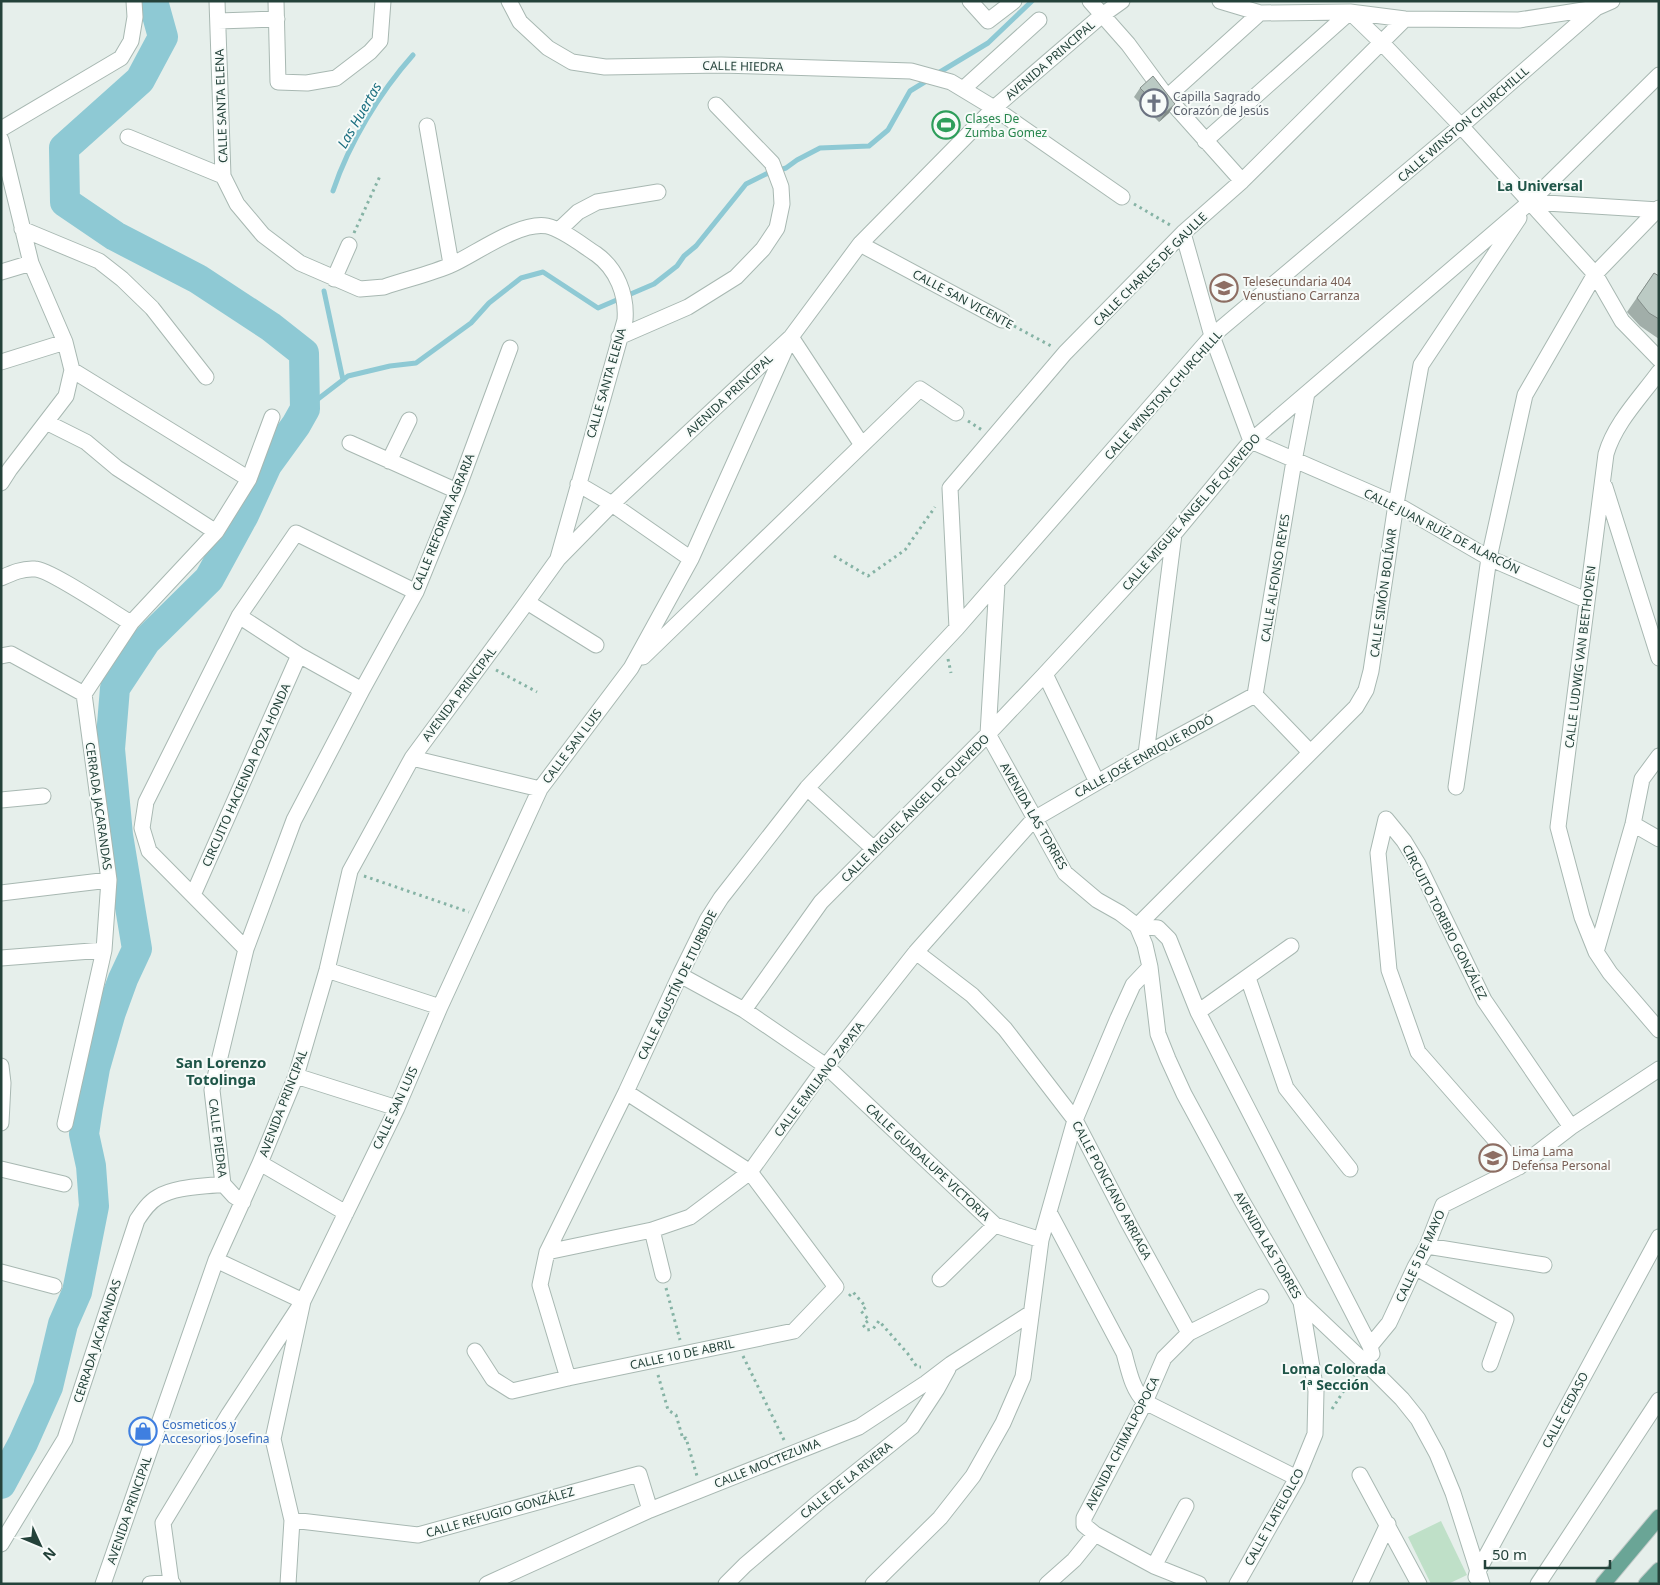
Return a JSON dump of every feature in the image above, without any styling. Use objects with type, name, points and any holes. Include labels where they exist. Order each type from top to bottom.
[{"type":"main road","points":[[1603,1584],[1659,1517]]},
{"type":"main road","points":[[1646,1584],[1659,1570]]},
{"type":"street","points":[[1,129],[121,58],[131,41],[135,17],[134,1]]},
{"type":"street","name":"CALLE SANTA ELENA","points":[[217,1],[223,176],[237,204],[263,235],[300,263],[360,289],[373,289],[451,264],[514,232],[529,227],[546,226],[559,230],[602,259],[613,271],[618,280],[625,310],[624,320],[558,559]]},
{"type":"street","points":[[276,1],[278,82],[307,83],[336,78],[370,52],[380,41],[383,1]]},
{"type":"street","name":"CALLE HIEDRA","points":[[510,1],[520,22],[548,48],[572,62],[605,67],[720,65],[911,71],[957,85],[994,108],[1122,197]]},
{"type":"street","points":[[970,1],[988,21],[1014,1]]},
{"type":"street","name":"AVENIDA PRINCIPAL","points":[[103,1584],[216,1260],[260,1163],[296,1076],[327,970],[350,871],[412,758],[558,559],[612,504],[791,337],[860,244],[994,108],[1101,16],[1122,1]]},
{"type":"street","points":[[1220,1],[1260,13],[1350,12],[1405,19],[1519,20],[1596,8],[1612,1]]},
{"type":"street","points":[[1090,2],[1128,44],[1167,97],[1242,181]]},
{"type":"street","name":"CALLE WINSTON CHURCHILLL","points":[[957,628],[1212,336],[1461,126],[1596,8]]},
{"type":"street","points":[[1350,12],[1382,42],[1461,126],[1595,274],[1622,321],[1659,359]]},
{"type":"street","points":[[1205,141],[1350,12]]},
{"type":"street","points":[[1167,97],[1260,13]]},
{"type":"street","points":[[218,21],[277,19]]},
{"type":"street","name":"CALLE CHARLES DE GAULLE","points":[[950,488],[1065,353],[1183,233],[1242,181],[1405,19]]},
{"type":"street","points":[[957,85],[1039,20]]},
{"type":"street","name":"CALLE MIGUEL ÁNGEL DE QUEVEDO","points":[[744,1010],[821,902],[1045,674],[1174,534],[1251,441],[1530,202],[1659,75]]},
{"type":"street","points":[[619,337],[688,307],[736,277],[763,249],[777,228],[782,204],[781,187],[772,163],[716,105]]},
{"type":"street","points":[[427,126],[451,264]]},
{"type":"street","points":[[128,137],[223,176]]},
{"type":"street","points":[[1,140],[5,167],[32,262],[65,342],[72,370],[66,396],[1,483]]},
{"type":"street","points":[[559,230],[578,212],[597,202],[658,192]]},
{"type":"street","points":[[1530,202],[1658,209]]},
{"type":"street","name":"CALLE SIMÓN BOLÍVAR","points":[[1137,926],[1356,707],[1366,690],[1371,671],[1396,504],[1421,365],[1530,202]]},
{"type":"street","points":[[1456,787],[1489,558],[1525,395],[1595,274],[1658,209]]},
{"type":"street","points":[[22,228],[99,261],[122,279],[152,308],[206,377]]},
{"type":"street","points":[[1183,233],[1212,336],[1251,441]]},
{"type":"street","points":[[334,278],[349,244]]},
{"type":"street","name":"CALLE SAN VICENTE","points":[[860,244],[1002,320]]},
{"type":"street","points":[[1,272],[32,262]]},
{"type":"street","points":[[791,337],[862,445]]},
{"type":"street","name":"CALLE SAN LUIS","points":[[288,1584],[292,1520],[273,1438],[303,1301],[397,1108],[440,1007],[540,789],[631,668],[691,559],[791,337]]},
{"type":"street","points":[[1,362],[65,342]]},
{"type":"street","name":"CALLE REFORMA AGRARIA","points":[[246,949],[294,820],[416,592],[457,491],[510,348]]},
{"type":"street","points":[[72,370],[249,479]]},
{"type":"street","name":"CALLE LUDWIG VAN BEETHOVEN","points":[[1659,372],[1610,440],[1606,454],[1558,827],[1582,917],[1596,952],[1610,973],[1659,1030]]},
{"type":"street","name":"CALLE SAN LUIS","points":[[631,668],[920,389],[956,413]]},
{"type":"street","name":"CALLE ALFONSO REYES","points":[[1255,695],[1307,394]]},
{"type":"street","points":[[1,656],[11,654],[84,694],[131,623],[216,532],[249,479],[272,417]]},
{"type":"street","points":[[389,460],[409,420]]},
{"type":"street","points":[[46,422],[86,442],[117,468],[216,532]]},
{"type":"street","name":"CALLE JUAN RUÍZ DE ALARCÓN","points":[[1251,441],[1396,504],[1489,558],[1586,600]]},
{"type":"street","points":[[350,442],[457,491]]},
{"type":"street","points":[[1603,482],[1659,658]]},
{"type":"street","points":[[578,484],[612,504],[691,559]]},
{"type":"street","points":[[950,488],[957,628]]},
{"type":"street","points":[[246,949],[149,851],[142,828],[146,802],[239,616],[296,533],[416,592]]},
{"type":"street","points":[[1146,754],[1174,534]]},
{"type":"street","points":[[1,578],[18,571],[37,568],[131,623]]},
{"type":"street","points":[[988,734],[997,583]]},
{"type":"street","points":[[527,602],[596,645]]},
{"type":"street","points":[[239,616],[299,655],[362,690]]},
{"type":"street","name":"CALLE AGUSTÍN DE ITURBIDE","points":[[568,1378],[540,1285],[547,1252],[626,1092],[707,920],[721,898],[807,788],[957,628]]},
{"type":"street","name":"CIRCUITO HACIENDA POZA HONDA","points":[[193,895],[299,655]]},
{"type":"street","points":[[1045,674],[1097,782]]},
{"type":"street","name":"CERRADA JACARANDAS","points":[[65,1124],[104,950],[108,880],[84,694]]},
{"type":"street","points":[[1255,695],[1310,752]]},
{"type":"street","name":"CALLE JOSÉ ENRIQUE RODÓ","points":[[1034,819],[1146,754],[1255,695]]},
{"type":"street","name":"AVENIDA LAS TORRES","points":[[988,734],[1065,873],[1097,900],[1120,913],[1137,926],[1145,945],[1150,967],[1158,1034],[1184,1094],[1242,1201],[1301,1302],[1376,1373],[1402,1399],[1418,1419],[1437,1454],[1453,1492],[1478,1580]]},
{"type":"street","points":[[1596,952],[1633,824],[1642,779],[1659,756]]},
{"type":"street","points":[[412,758],[540,789]]},
{"type":"street","points":[[807,788],[874,849]]},
{"type":"street","points":[[1,800],[43,796]]},
{"type":"street","name":"CALLE EMILIANO ZAPATA","points":[[547,1252],[652,1230],[690,1217],[750,1172],[826,1066],[916,952],[1034,819]]},
{"type":"street","name":"CIRCUITO TORIBIO GONZÁLEZ","points":[[1519,1167],[1418,1052],[1389,970],[1378,853],[1386,819],[1404,840],[1418,864],[1484,1000],[1571,1127]]},
{"type":"street","points":[[1633,824],[1659,839]]},
{"type":"street","points":[[1,893],[108,880]]},
{"type":"street","name":"AVENIDA LAS TORRES","points":[[1137,926],[1158,928],[1168,940],[1198,1012],[1370,1346]]},
{"type":"street","points":[[1198,1012],[1291,946]]},
{"type":"street","name":"CALLE PIEDRA","points":[[243,1202],[234,1196],[223,1184],[212,1090],[246,949]]},
{"type":"street","points":[[1,958],[104,950]]},
{"type":"street","name":"CALLE PONCIANO ARRIAGA","points":[[916,952],[972,995],[1005,1029],[1076,1120],[1129,1224],[1189,1333]]},
{"type":"street","points":[[873,1584],[940,1518],[973,1476],[1003,1423],[1023,1377],[1041,1240],[1076,1120],[1133,985],[1150,967]]},
{"type":"street","points":[[327,970],[440,1007]]},
{"type":"street","name":"CALLE GUADALUPE VICTORIA","points":[[680,975],[744,1010],[826,1066],[995,1225],[1041,1240]]},
{"type":"street","points":[[1248,978],[1286,1088],[1350,1169]]},
{"type":"street","points":[[1,1066],[3,1083],[1,1123]]},
{"type":"street","name":"CALLE 5 DE MAYO","points":[[1370,1346],[1389,1323],[1415,1266],[1427,1246],[1443,1205],[1519,1167],[1571,1127],[1659,1069]]},
{"type":"street","points":[[296,1076],[397,1108]]},
{"type":"street","points":[[626,1092],[750,1172]]},
{"type":"street","points":[[260,1163],[346,1212]]},
{"type":"street","points":[[1,1169],[64,1184]]},
{"type":"street","name":"CALLE 10 DE ABRIL","points":[[475,1351],[493,1379],[512,1391],[794,1331],[836,1287],[750,1172]]},
{"type":"street","name":"CERRADA JACARANDAS","points":[[1,1544],[64,1439],[137,1220],[146,1207],[158,1197],[174,1190],[223,1184]]},
{"type":"street","points":[[1049,1212],[1124,1353],[1130,1377],[1138,1395],[1145,1402],[1297,1478]]},
{"type":"street","points":[[940,1279],[995,1225]]},
{"type":"street","points":[[652,1230],[663,1275]]},
{"type":"street","name":"CALLE CEDASO","points":[[1478,1580],[1659,1237]]},
{"type":"street","points":[[1427,1246],[1544,1265]]},
{"type":"street","points":[[150,1584],[172,1583],[163,1523],[229,1414],[303,1301],[216,1260]]},
{"type":"street","points":[[1415,1266],[1506,1320],[1490,1364]]},
{"type":"street","points":[[1,1272],[54,1286]]},
{"type":"street","name":"AVENIDA CHIMALPOPOCA","points":[[1047,1584],[1074,1560],[1090,1530],[1084,1518],[1145,1402],[1164,1358],[1189,1333],[1262,1297]]},
{"type":"street","name":"CALLE TLATELOLCO","points":[[1237,1584],[1297,1478],[1315,1434],[1316,1391],[1301,1302]]},
{"type":"street","name":"CALLE MOCTEZUMA","points":[[487,1584],[505,1580],[650,1510],[860,1427],[926,1384],[951,1364],[1031,1313]]},
{"type":"street","points":[[1370,1346],[1376,1373]]},
{"type":"street","name":"CALLE DE LA RIVERA","points":[[726,1584],[745,1565],[820,1501],[912,1427],[937,1390],[951,1364]]},
{"type":"street","points":[[1538,1584],[1659,1400]]},
{"type":"street","name":"CALLE REFUGIO GONZÁLEZ","points":[[292,1520],[418,1535],[639,1474],[650,1510]]},
{"type":"street","points":[[1360,1475],[1419,1584]]},
{"type":"street","points":[[1154,1566],[1186,1506]]},
{"type":"street","points":[[1360,1584],[1388,1524]]},
{"type":"street","points":[[1090,1530],[1154,1566],[1199,1584]]},
{"type":"path","points":[[349,244],[380,176]]},
{"type":"path","points":[[1122,197],[1183,233]]},
{"type":"path","name":"CALLE SAN VICENTE","points":[[1002,320],[1065,353]]},
{"type":"path","points":[[956,413],[993,437]]},
{"type":"path","points":[[834,556],[868,576],[905,550],[950,488]]},
{"type":"path","points":[[482,663],[537,692]]},
{"type":"path","points":[[350,871],[482,916]]},
{"type":"path","points":[[663,1275],[680,1340]]},
{"type":"path","points":[[824,1299],[845,1299],[853,1292],[866,1306],[861,1311],[869,1320],[863,1324],[867,1330],[873,1329],[879,1321],[917,1367],[923,1366]]},
{"type":"path","points":[[737,1343],[791,1454]]},
{"type":"path","points":[[654,1360],[668,1410],[676,1415],[683,1439],[686,1438],[701,1490]]},
{"type":"path","points":[[1331,1410],[1363,1361]]},
{"type":"green space","points":[[1441,1521],[1467,1575],[1448,1584],[1431,1584],[1408,1537]]},
{"type":"building","points":[[1153,76],[1175,104],[1165,113],[1140,88]]},
{"type":"building","points":[[1654,273],[1659,276],[1659,319],[1649,313],[1637,298]]},
{"type":"waterway","points":[[1,1484],[23,1443],[48,1387],[63,1324],[77,1292],[94,1206],[91,1166],[84,1134],[88,1107],[95,1068],[111,1012],[137,949],[118,835],[110,749],[115,688],[146,641],[209,579],[244,515],[267,465],[296,425],[305,409],[304,353],[271,327],[198,279],[115,236],[65,202],[64,148],[140,80],[163,37],[153,1]]},
{"type":"waterway","points":[[935,75],[988,43],[1032,1]]},
{"type":"waterway","name":"Las Huertas","points":[[333,191],[348,155],[367,119],[389,85],[413,55]]},
{"type":"waterway","points":[[305,409],[348,376],[390,366],[416,363],[471,323],[489,303],[521,278],[543,272],[598,308],[654,284],[677,266],[684,256],[696,246],[746,184],[766,174],[786,168],[820,148],[869,146],[888,130],[910,91],[928,80]]},
{"type":"waterway","name":"Las Huertas","points":[[324,291],[343,380]]},
{"type":"place","name":"Capilla Sagrado Corazón de Jesús","points":[[1154,103]]},
{"type":"place","name":"Clases De Zumba Gomez","points":[[946,125]]},
{"type":"place","name":"Telesecundaria 404 Venustiano Carranza","points":[[1224,288]]},
{"type":"place","name":"Lima Lama Defensa Personal","points":[[1493,1158]]},
{"type":"place","name":"Cosmeticos y Accesorios Josefina","points":[[143,1431]]},
{"type":"district","name":"La Universal","points":[[1540,185]]},
{"type":"district","name":"San Lorenzo Totolinga","points":[[221,1070]]},
{"type":"district","name":"Loma Colorada 1ª Sección","points":[[1334,1376]]}]
